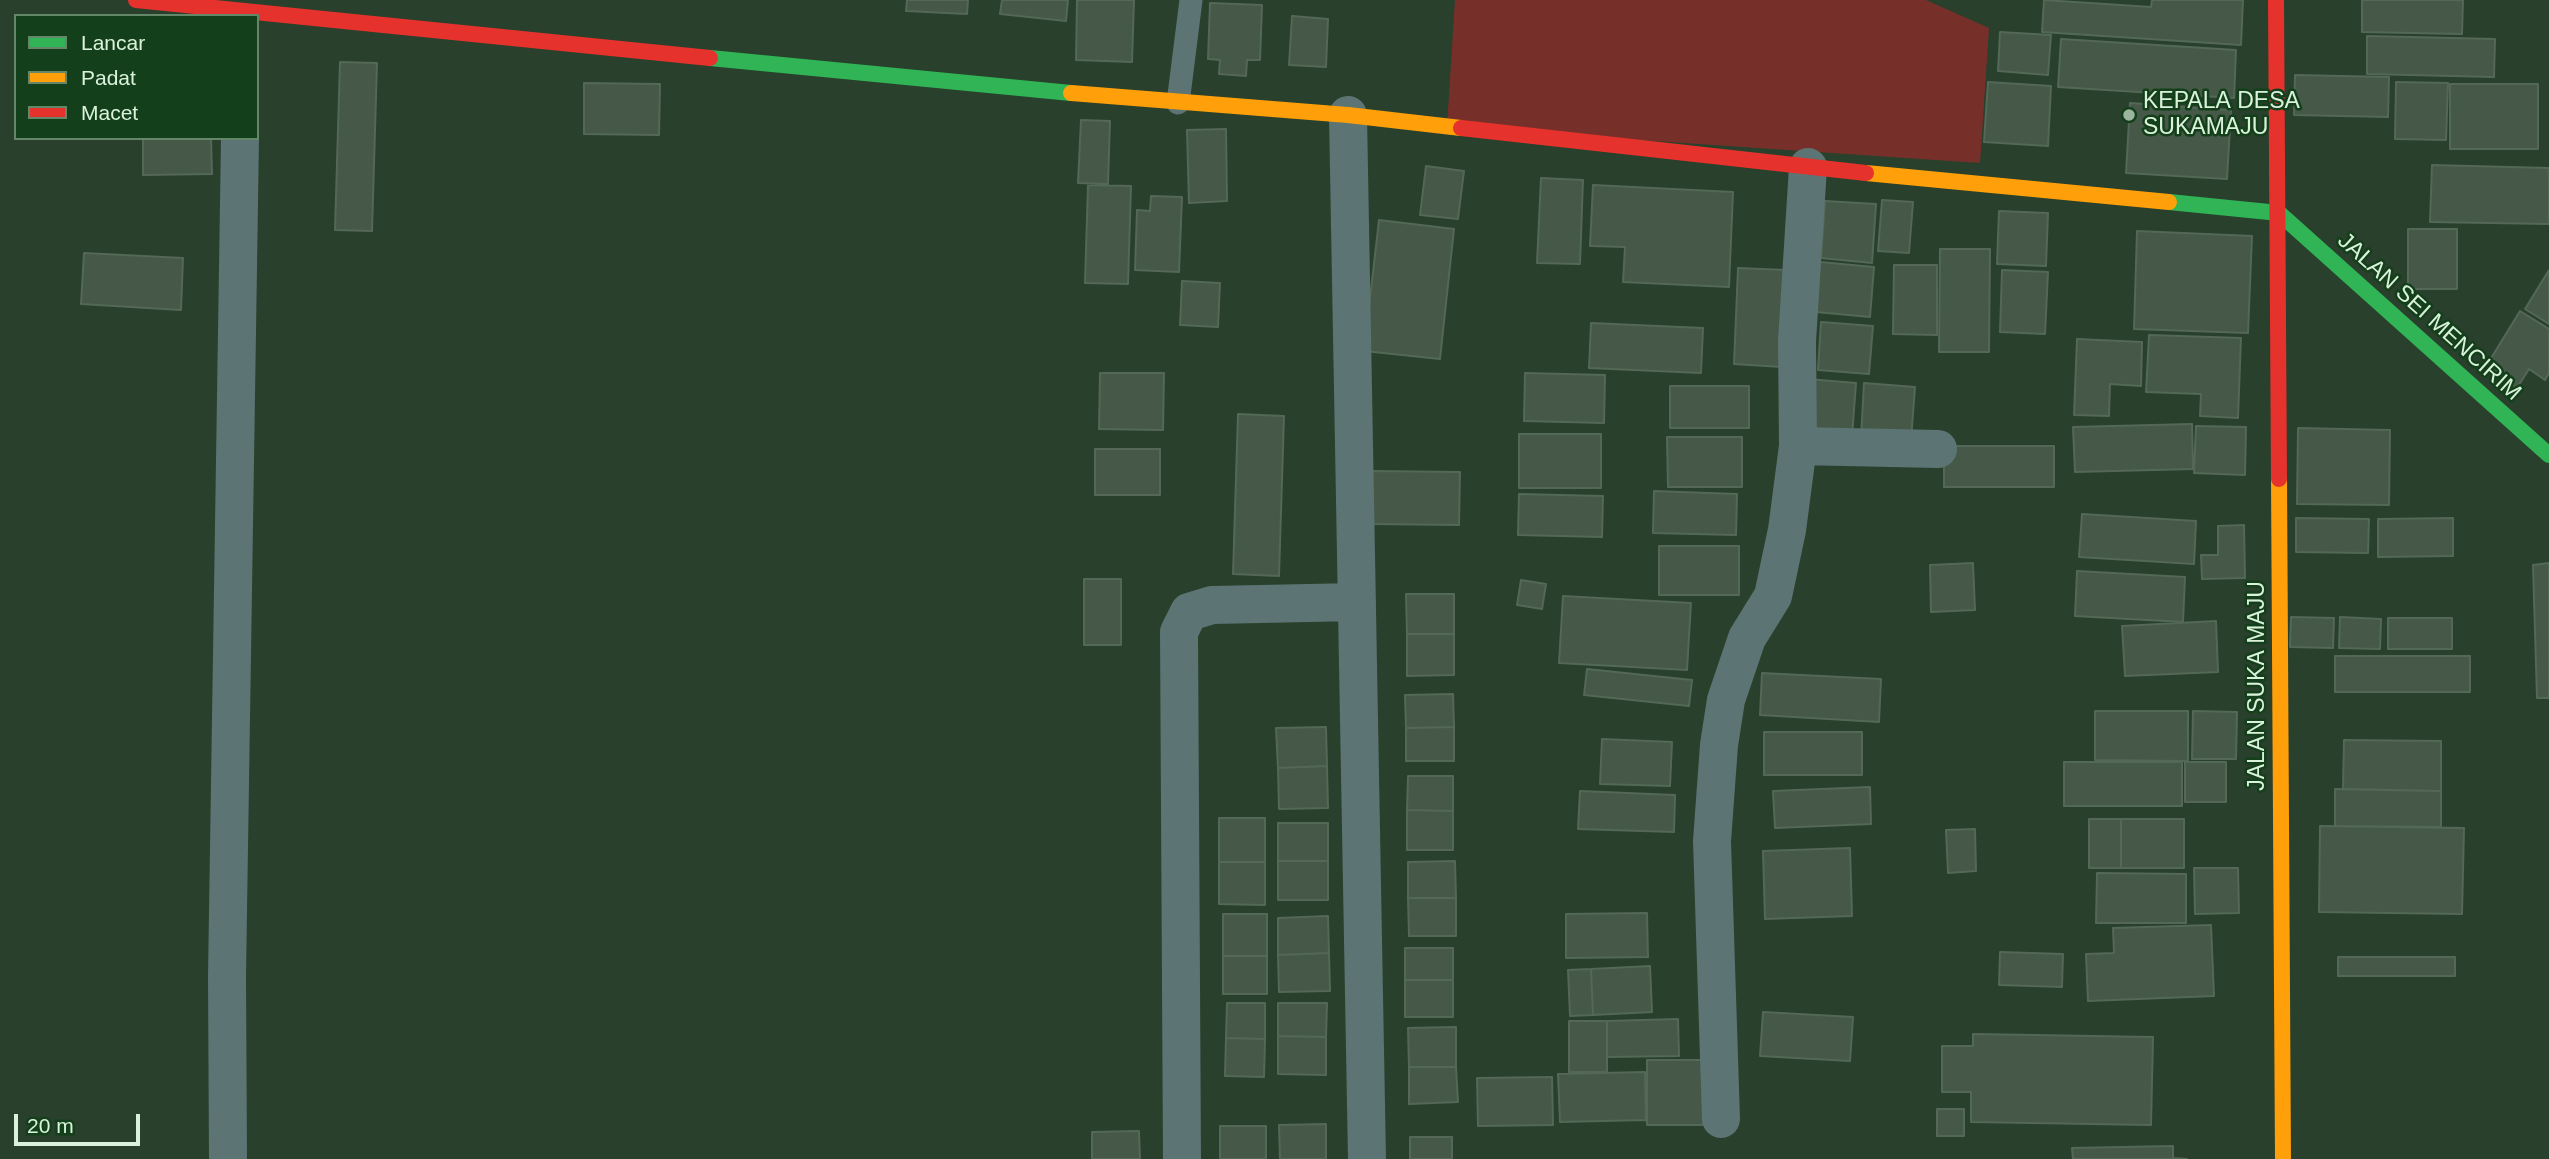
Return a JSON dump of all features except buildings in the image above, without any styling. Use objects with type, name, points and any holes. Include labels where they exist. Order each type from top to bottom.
[{"type":"street","points":[[136,0],[242,14]]},
{"type":"street","name":"JALAN SUKA MAJU","points":[[2276,0],[2283,1159]]},
{"type":"street","points":[[259,16],[1178,103],[1348,114],[1808,167],[2279,213]]},
{"type":"street","points":[[1348,114],[1367,1159]]},
{"type":"street","points":[[228,1159],[227,976],[240,140]]},
{"type":"street","points":[[1721,1119],[1712,841],[1719,745],[1726,700],[1747,638],[1773,596],[1787,530],[1798,446],[1797,341],[1808,167]]},
{"type":"street","name":"JALAN SEI MENCIRIM","points":[[2279,213],[2549,455]]},
{"type":"street","points":[[1798,446],[1938,449]]},
{"type":"street","points":[[1182,1159],[1179,632],[1189,612],[1212,605],[1357,602]]},
{"type":"lane","points":[[1178,103],[1191,0]]},
{"type":"shaded area","points":[[1455,0],[1926,0],[1989,28],[1980,163],[1447,127]]},
{"type":"traffic: fast","points":[[710,58],[1071,93]]},
{"type":"traffic: fast","points":[[2169,202],[2279,213]]},
{"type":"traffic: fast","points":[[2279,213],[2549,455]]},
{"type":"traffic: slow","points":[[1071,93],[1348,115],[1461,128]]},
{"type":"traffic: slow","points":[[1866,173],[2169,202]]},
{"type":"traffic: slow","points":[[2279,479],[2283,1159]]},
{"type":"traffic: jam","points":[[136,0],[710,58]]},
{"type":"traffic: jam","points":[[2276,0],[2279,479]]},
{"type":"traffic: jam","points":[[1461,128],[1866,173]]},
{"type":"place","name":"KEPALA DESA SUKAMAJU","points":[[2129,115]]}]
